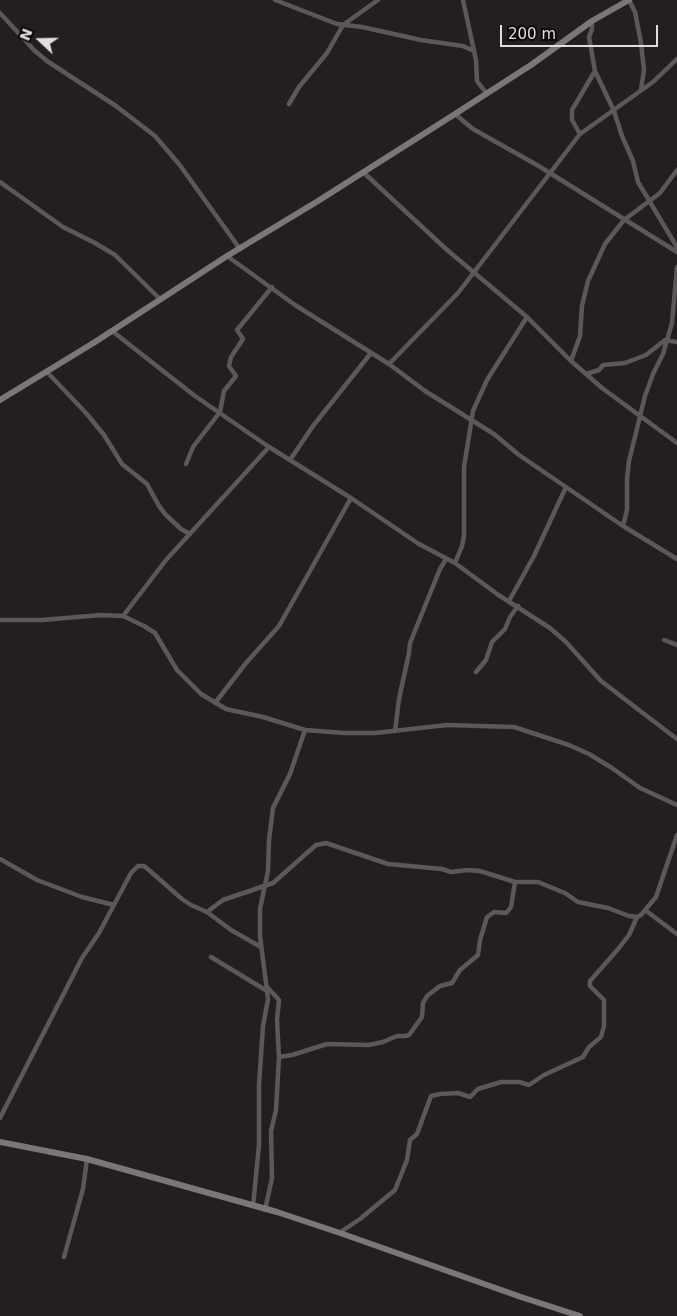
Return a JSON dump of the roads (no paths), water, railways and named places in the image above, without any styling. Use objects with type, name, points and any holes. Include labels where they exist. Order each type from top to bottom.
[{"type":"main road","points":[[0,400],[455,114],[592,21],[629,0]]},
{"type":"main road","points":[[0,1142],[87,1159],[277,1212],[521,1298],[580,1316]]},
{"type":"street","points":[[275,0],[331,22],[421,40],[463,46],[474,51]]},
{"type":"street","points":[[289,104],[299,87],[327,53],[343,25],[378,0]]},
{"type":"street","points":[[463,0],[474,51],[476,81],[486,94]]},
{"type":"street","points":[[629,0],[635,12],[641,43],[644,70],[641,89]]},
{"type":"street","points":[[0,13],[34,50],[47,61],[116,106],[155,136],[179,164],[240,249]]},
{"type":"street","points":[[592,21],[589,37],[595,71],[614,111],[633,161],[638,182],[677,246]]},
{"type":"street","points":[[388,364],[458,293],[580,134],[653,82],[677,60]]},
{"type":"street","points":[[580,134],[572,120],[572,110],[595,71]]},
{"type":"street","points":[[455,114],[473,129],[677,252]]},
{"type":"street","points":[[571,361],[580,336],[585,293],[591,271],[609,238],[624,220],[660,193],[677,170]]},
{"type":"street","points":[[363,172],[446,249],[527,317],[571,361],[602,388],[677,443]]},
{"type":"street","points":[[0,182],[63,227],[100,245],[115,255],[160,299]]},
{"type":"street","points":[[227,256],[295,305],[494,434],[519,455],[623,526],[677,559]]},
{"type":"street","points":[[623,526],[627,510],[628,469],[653,374],[661,360],[668,340],[672,323],[677,267]]},
{"type":"street","points":[[186,464],[193,447],[220,412],[224,391],[236,376],[229,366],[231,357],[243,339],[237,330],[272,288]]},
{"type":"street","points":[[456,564],[464,536],[464,467],[471,420],[479,395],[487,380],[527,317]]},
{"type":"street","points":[[112,331],[195,396],[269,447],[351,498],[419,544],[456,564],[550,628],[566,642],[601,681],[677,739]]},
{"type":"street","points":[[586,374],[599,370],[604,365],[625,363],[646,355],[660,343],[668,340],[677,342]]},
{"type":"street","points":[[290,460],[313,426],[371,353]]},
{"type":"street","points":[[47,372],[86,412],[104,435],[122,464],[147,484],[159,506],[166,514],[181,529],[190,534]]},
{"type":"street","points":[[123,616],[142,590],[190,534],[269,447]]},
{"type":"street","points":[[509,601],[534,556],[566,487]]},
{"type":"street","points":[[215,703],[246,663],[279,626],[351,498]]},
{"type":"street","points":[[395,731],[399,698],[410,653],[410,643],[440,569],[446,559]]},
{"type":"street","points":[[476,672],[486,660],[492,642],[505,628],[518,606]]},
{"type":"street","points":[[0,620],[42,620],[101,615],[123,616],[155,633],[177,670],[201,694],[226,709],[305,730],[360,734],[447,725],[514,728],[568,745],[589,754],[607,764],[640,788],[677,805]]},
{"type":"street","points":[[664,640],[677,645]]},
{"type":"street","points":[[253,1206],[259,1145],[259,1085],[263,1026],[268,999],[261,947],[260,909],[268,871],[273,808],[290,774],[305,730]]},
{"type":"street","points":[[339,1233],[360,1219],[395,1190],[407,1160],[410,1140],[417,1134],[431,1096],[458,1093],[470,1096],[478,1089],[501,1082],[519,1082],[529,1085],[560,1067],[583,1057],[601,1037],[604,1026],[604,1000],[590,986],[590,981],[619,948],[637,917],[656,897],[677,835]]},
{"type":"street","points":[[208,912],[223,900],[264,887],[281,877],[316,845],[326,843],[388,864],[442,869],[451,872],[480,871],[515,882],[538,882],[565,893],[578,902],[608,908],[637,917]]},
{"type":"street","points":[[0,859],[37,880],[82,897],[114,905]]},
{"type":"street","points":[[0,1118],[77,966],[99,933],[131,872],[138,866],[144,866],[182,899],[208,912],[231,930],[261,947]]},
{"type":"street","points":[[279,1057],[327,1044],[369,1045],[397,1036],[409,1035],[422,1017],[424,1002],[427,996],[440,986],[452,983],[460,970],[478,954],[487,917],[494,912],[508,911],[515,882]]},
{"type":"street","points":[[645,910],[677,934]]},
{"type":"street","points":[[211,957],[266,988],[279,1000],[277,1020],[279,1057],[276,1110],[270,1140],[272,1178],[265,1210]]},
{"type":"street","points":[[64,1257],[84,1189],[87,1159]]}]
